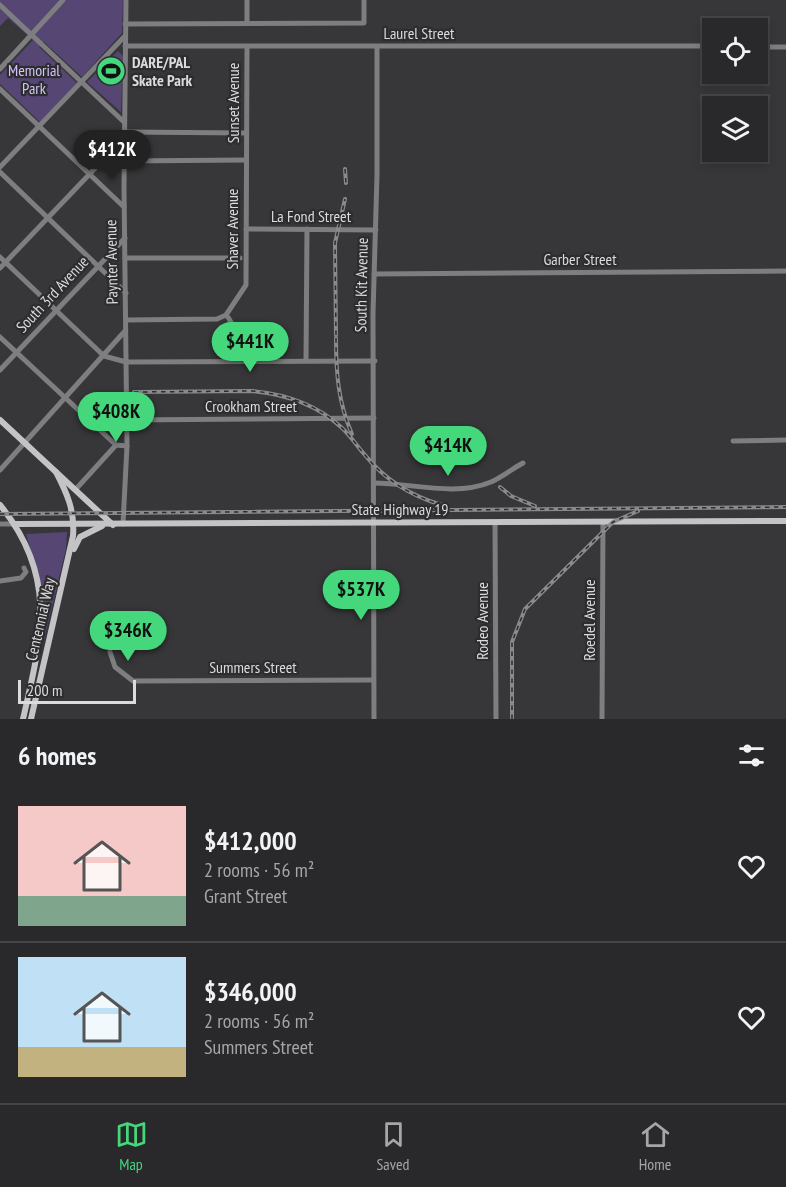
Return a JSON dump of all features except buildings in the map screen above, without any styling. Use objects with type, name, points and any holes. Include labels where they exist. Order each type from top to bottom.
[{"type":"main road","points":[[0,420],[113,525]]},
{"type":"main road","points":[[56,472],[70,500],[74,525]]},
{"type":"main road","name":"Centennial Way","points":[[0,506],[15,524],[24,541],[37,576],[42,612],[40,642],[23,719]]},
{"type":"main road","name":"State Highway 19","points":[[15,524],[786,521]]},
{"type":"main road","name":"Centennial Way","points":[[31,719],[72,543],[74,525]]},
{"type":"main road","points":[[53,623],[58,613],[77,541],[84,535],[106,525]]},
{"type":"street","points":[[0,69],[63,0]]},
{"type":"street","name":"Paynter Avenue","points":[[123,524],[127,446],[124,238],[126,0]]},
{"type":"street","points":[[247,0],[247,23]]},
{"type":"street","points":[[125,24],[364,23],[364,0]]},
{"type":"street","points":[[0,5],[124,122]]},
{"type":"street","points":[[0,167],[125,36]]},
{"type":"street","name":"Laurel Street","points":[[125,46],[702,46]]},
{"type":"street","points":[[768,46],[786,47]]},
{"type":"street","name":"Sunset Avenue","points":[[246,160],[247,47]]},
{"type":"street","name":"South Kit Avenue","points":[[374,719],[376,47]]},
{"type":"street","points":[[0,89],[124,207]]},
{"type":"street","points":[[0,268],[124,135],[246,133]]},
{"type":"street","points":[[124,161],[246,160]]},
{"type":"street","name":"Shaver Avenue","points":[[226,315],[246,285],[246,160]]},
{"type":"street","points":[[0,172],[126,293]]},
{"type":"street","name":"La Fond Street","points":[[246,229],[376,230]]},
{"type":"street","points":[[306,360],[307,229]]},
{"type":"street","name":"South 3rd Avenue","points":[[0,370],[124,238]]},
{"type":"street","points":[[0,257],[104,356],[126,362],[375,361]]},
{"type":"street","points":[[125,258],[240,258]]},
{"type":"street","name":"Garber Street","points":[[374,274],[786,271]]},
{"type":"street","points":[[126,320],[217,319],[226,315],[231,320],[234,334],[232,361]]},
{"type":"street","points":[[0,470],[126,331]]},
{"type":"street","points":[[0,337],[116,445],[127,446]]},
{"type":"street","name":"Crookham Street","points":[[127,420],[374,418]]},
{"type":"street","points":[[733,441],[786,440]]},
{"type":"street","points":[[76,489],[116,445]]},
{"type":"street","points":[[374,483],[448,489],[478,486],[491,482],[523,463]]},
{"type":"street","name":"Rodeo Avenue","points":[[495,522],[496,719]]},
{"type":"street","name":"Roedel Avenue","points":[[602,719],[603,522]]},
{"type":"street","points":[[0,524],[15,524]]},
{"type":"street","points":[[0,581],[21,578],[26,572],[24,568]]},
{"type":"street","name":"Summers Street","points":[[110,652],[115,667],[133,681],[373,680]]},
{"type":"green space","name":"Memorial Park","points":[[0,0],[123,0],[122,33],[82,77],[44,42],[39,47],[77,83],[40,122],[0,84],[0,75],[33,40],[8,18],[0,26]]},
{"type":"green space","name":"Memorial Park","points":[[118,51],[123,56],[121,112],[87,82]]},
{"type":"green space","points":[[67,532],[66,549],[44,640],[42,590],[26,534]]},
{"type":"railway","points":[[345,169],[346,183]]},
{"type":"railway","points":[[336,335],[335,243],[345,199]]},
{"type":"railway","points":[[336,338],[339,387],[352,434]]},
{"type":"railway","points":[[134,392],[252,391],[288,398],[311,406],[341,427],[373,464],[399,486],[442,505]]},
{"type":"railway","points":[[500,487],[511,496],[535,506]]},
{"type":"railway","points":[[0,514],[786,507]]},
{"type":"railway","points":[[512,719],[512,642],[525,609],[613,522],[638,511]]},
{"type":"place","name":"DARE/PAL Skate Park","points":[[111,71]]}]
